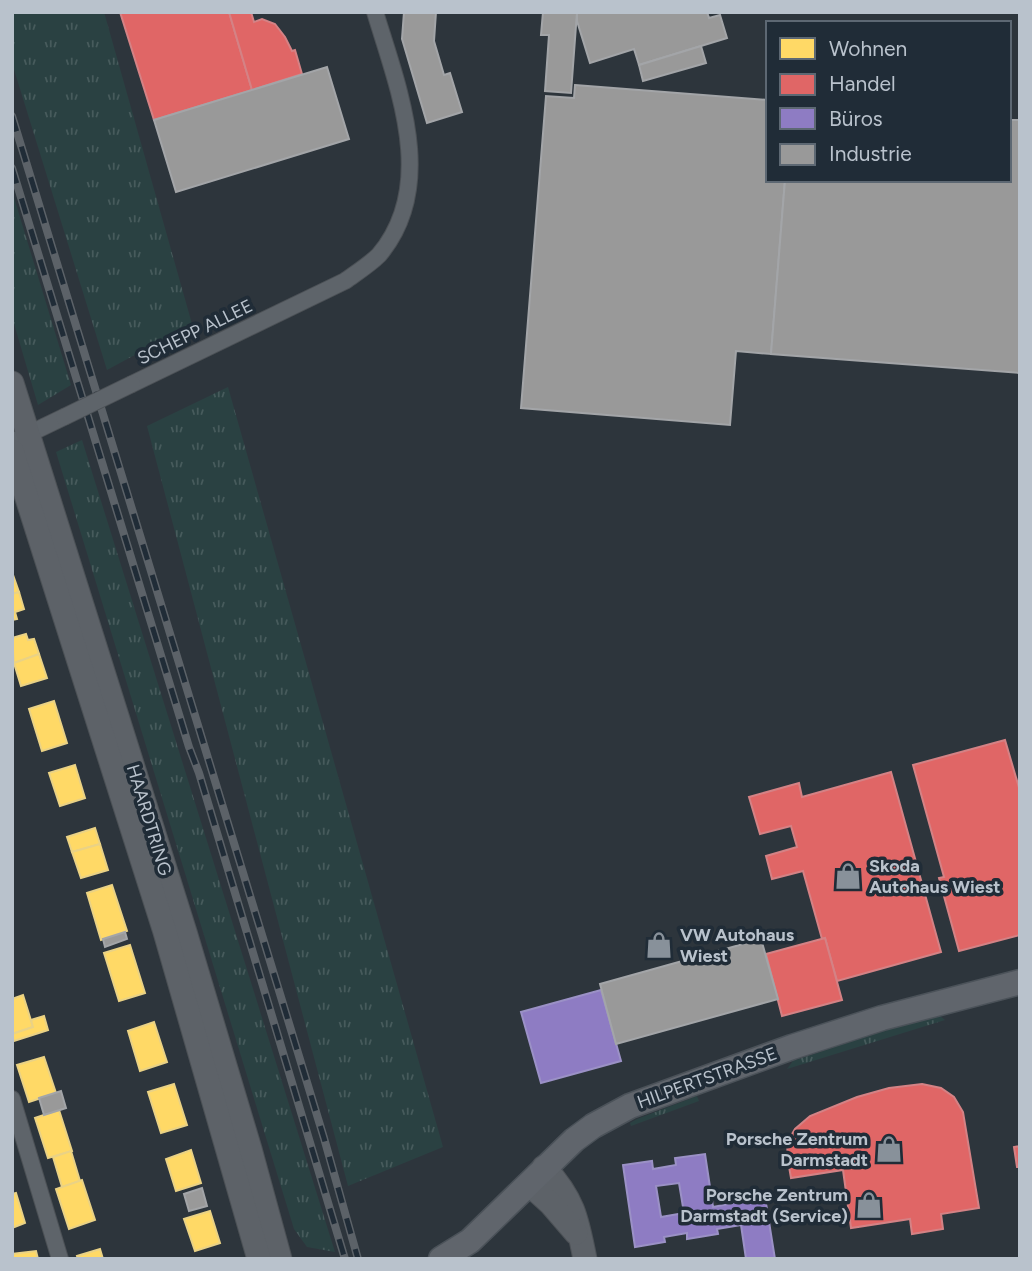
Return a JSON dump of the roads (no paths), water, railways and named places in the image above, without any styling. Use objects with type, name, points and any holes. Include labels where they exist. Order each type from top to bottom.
[{"type":"main road","name":"HAARDTRING","points":[[12,383],[20,438],[185,932],[280,1259]]},
{"type":"main road","name":"HAARDTRING","points":[[12,451],[164,932],[259,1259]]},
{"type":"main road","name":"HILPERTSTRASSE","points":[[441,1259],[470,1241],[536,1175],[593,1126],[649,1098],[837,1031],[1020,982]]},
{"type":"main road","points":[[536,1175],[551,1204],[583,1249]]},
{"type":"street","name":"SCHEPP ALLEE","points":[[20,438],[345,281],[375,259],[397,225],[408,181],[410,146],[404,110],[375,12]]},
{"type":"street","points":[[12,1099],[61,1259]]},
{"type":"railway","points":[[12,116],[324,1138],[358,1259]]},
{"type":"railway","points":[[12,168],[199,773],[345,1259]]},
{"type":"place","name":"Skoda Autohaus Wiest","points":[[848,876]]},
{"type":"place","name":"VW Autohaus Wiest","points":[[659,945]]},
{"type":"place","name":"Porsche Zentrum Darmstadt","points":[[889,1149]]},
{"type":"place","name":"Porsche Zentrum Darmstadt (Service)","points":[[869,1205]]}]
